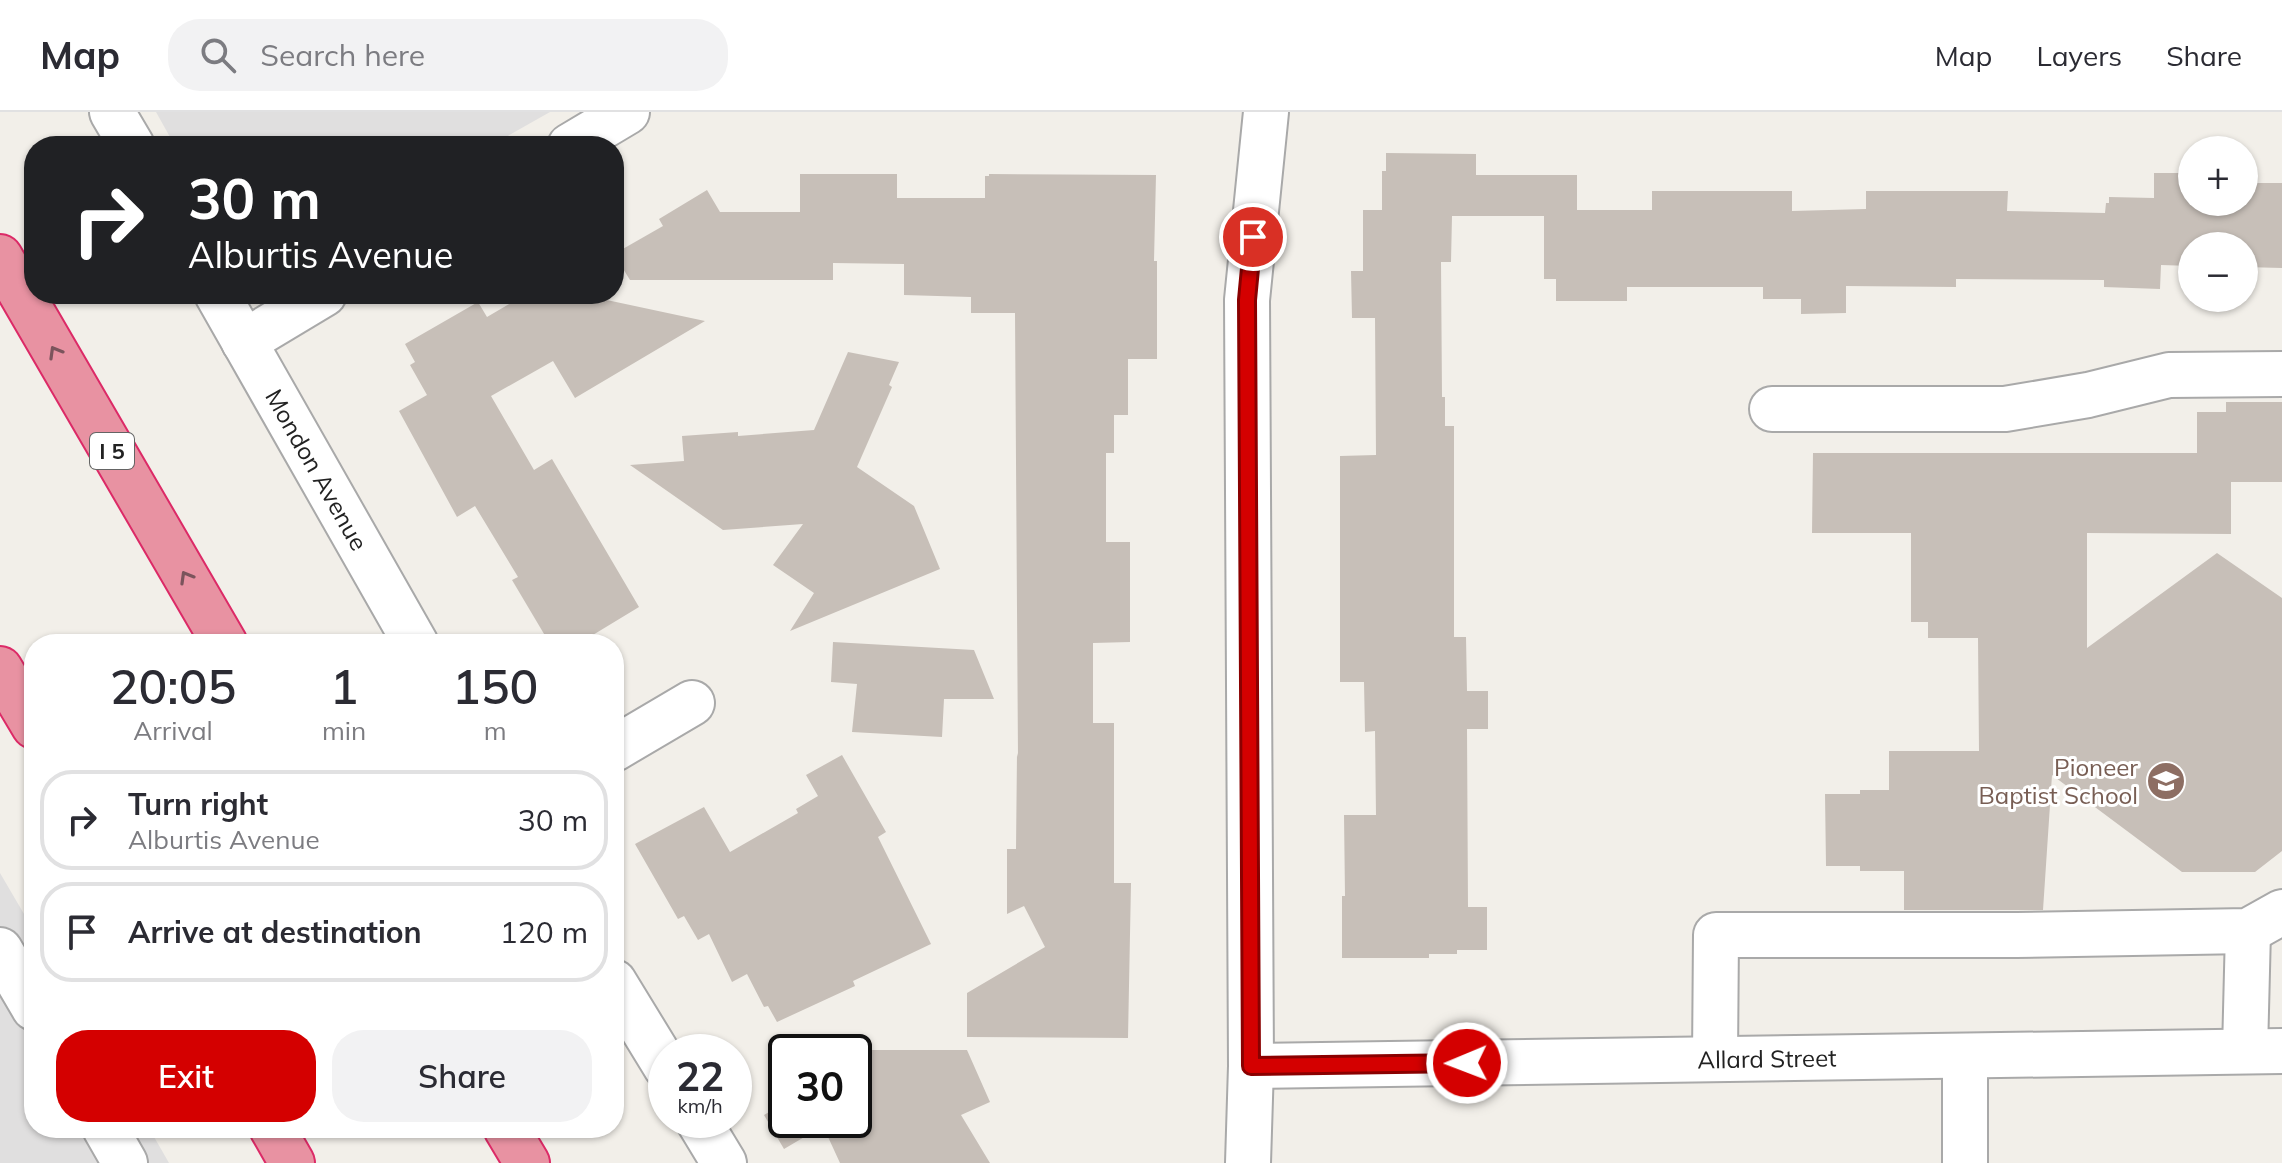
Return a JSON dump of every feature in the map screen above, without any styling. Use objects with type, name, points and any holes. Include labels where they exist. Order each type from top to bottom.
[{"type":"highway","name":"I 5","points":[[0,257],[24,298]]},
{"type":"highway","name":"I 5","points":[[27,304],[219,634]]},
{"type":"highway","points":[[0,669],[24,709]]},
{"type":"highway","points":[[278,1138],[292,1163]]},
{"type":"highway","points":[[512,1138],[527,1163]]},
{"type":"street","points":[[112,112],[126,136]]},
{"type":"street","points":[[587,136],[627,112]]},
{"type":"street","points":[[1248,1163],[1251,1066],[1247,300],[1266,112]]},
{"type":"street","name":"Mondon Avenue","points":[[223,304],[410,634]]},
{"type":"street","points":[[244,342],[307,304]]},
{"type":"street","points":[[1772,409],[2005,409],[2088,395],[2169,375],[2282,374]]},
{"type":"street","points":[[624,743],[692,703]]},
{"type":"street","points":[[1715,1059],[1716,935],[2017,935],[2265,921],[2264,1051]]},
{"type":"street","points":[[0,950],[24,991]]},
{"type":"street","points":[[624,998],[648,1038]]},
{"type":"street","name":"Allard Street","points":[[1251,1066],[2264,1051]]},
{"type":"street","points":[[1965,1056],[1965,1163]]},
{"type":"street","points":[[111,1138],[125,1163]]},
{"type":"street","points":[[709,1138],[724,1163]]},
{"type":"shaded area","points":[[156,112],[550,112],[508,136],[169,136]]},
{"type":"shaded area","points":[[0,873],[24,914],[24,1138],[155,1138],[169,1163],[0,1163]]},
{"type":"building","points":[[1386,153],[1476,154],[1476,175],[1577,175],[1577,210],[1652,210],[1652,191],[1792,191],[1792,211],[1866,209],[1866,191],[2008,191],[2007,211],[2105,213],[2109,197],[2154,198],[2154,173],[2178,173],[2178,216],[2258,216],[2258,183],[2282,183],[2282,268],[2258,267],[2258,232],[2178,232],[2178,266],[2161,265],[2160,289],[2104,287],[2104,280],[1956,279],[1956,287],[1846,286],[1846,313],[1801,314],[1801,299],[1763,299],[1763,287],[1627,287],[1627,301],[1556,301],[1556,279],[1544,279],[1544,216],[1452,216],[1451,262],[1441,262],[1442,397],[1445,397],[1445,426],[1454,426],[1454,637],[1466,637],[1467,691],[1488,691],[1488,729],[1467,729],[1468,907],[1487,907],[1487,950],[1457,950],[1457,954],[1429,954],[1429,958],[1342,958],[1344,815],[1376,815],[1375,731],[1365,732],[1364,682],[1340,682],[1340,456],[1376,455],[1375,318],[1352,318],[1351,271],[1363,271],[1363,210],[1382,210],[1382,171],[1386,171]]},
{"type":"building","points":[[800,174],[897,174],[897,198],[985,198],[985,176],[989,174],[1156,175],[1154,261],[1157,261],[1157,359],[1128,359],[1128,415],[1114,415],[1114,453],[1106,453],[1106,542],[1130,542],[1130,642],[1093,643],[1093,723],[1114,723],[1114,883],[1131,883],[1128,1038],[967,1037],[967,993],[1045,947],[1024,906],[1007,914],[1007,849],[1016,849],[1017,753],[1018,757],[1015,313],[971,313],[971,297],[904,295],[904,264],[833,263],[833,280],[630,280],[624,270],[624,248],[663,226],[659,219],[707,190],[720,212],[800,212]]},
{"type":"building","points":[[475,304],[479,304],[487,317],[509,304],[624,304],[705,321],[575,398],[553,361],[491,396],[534,470],[552,459],[639,607],[594,634],[544,634],[512,580],[518,577],[475,506],[457,517],[399,411],[427,395],[410,365],[415,362],[405,344]]},
{"type":"building","points":[[848,352],[899,362],[889,385],[892,387],[857,467],[914,506],[940,569],[790,631],[814,593],[773,565],[803,524],[723,530],[630,465],[684,461],[682,436],[738,432],[738,436],[814,430]]},
{"type":"building","points":[[2226,402],[2282,402],[2282,482],[2231,482],[2231,534],[2087,533],[2087,648],[2217,553],[2282,598],[2282,851],[2255,872],[2182,872],[2052,775],[2043,910],[1904,910],[1904,871],[1860,871],[1860,866],[1826,866],[1825,794],[1889,790],[1889,751],[1979,751],[1978,638],[1928,638],[1928,622],[1911,622],[1911,533],[1812,533],[1813,453],[2197,453],[2197,412],[2226,412]]},
{"type":"building","points":[[833,642],[974,650],[994,699],[944,699],[942,737],[852,732],[857,684],[831,682]]},
{"type":"building","points":[[842,755],[886,832],[878,837],[931,944],[853,981],[855,986],[777,1022],[768,1006],[764,1007],[747,974],[732,982],[709,934],[698,940],[684,916],[678,919],[635,844],[704,807],[730,852],[798,813],[796,809],[818,796],[806,775]]},
{"type":"building","points":[[872,1050],[967,1050],[990,1102],[961,1115],[990,1163],[840,1163],[829,1138],[872,1138]]},
{"type":"building","points":[[778,1138],[803,1138],[784,1149]]},
{"type":"place","name":"Pioneer Baptist School","points":[[2166,781]]},
{"type":"route","points":[[1253,237],[1247,300],[1251,1066],[1467,1063]]}]
